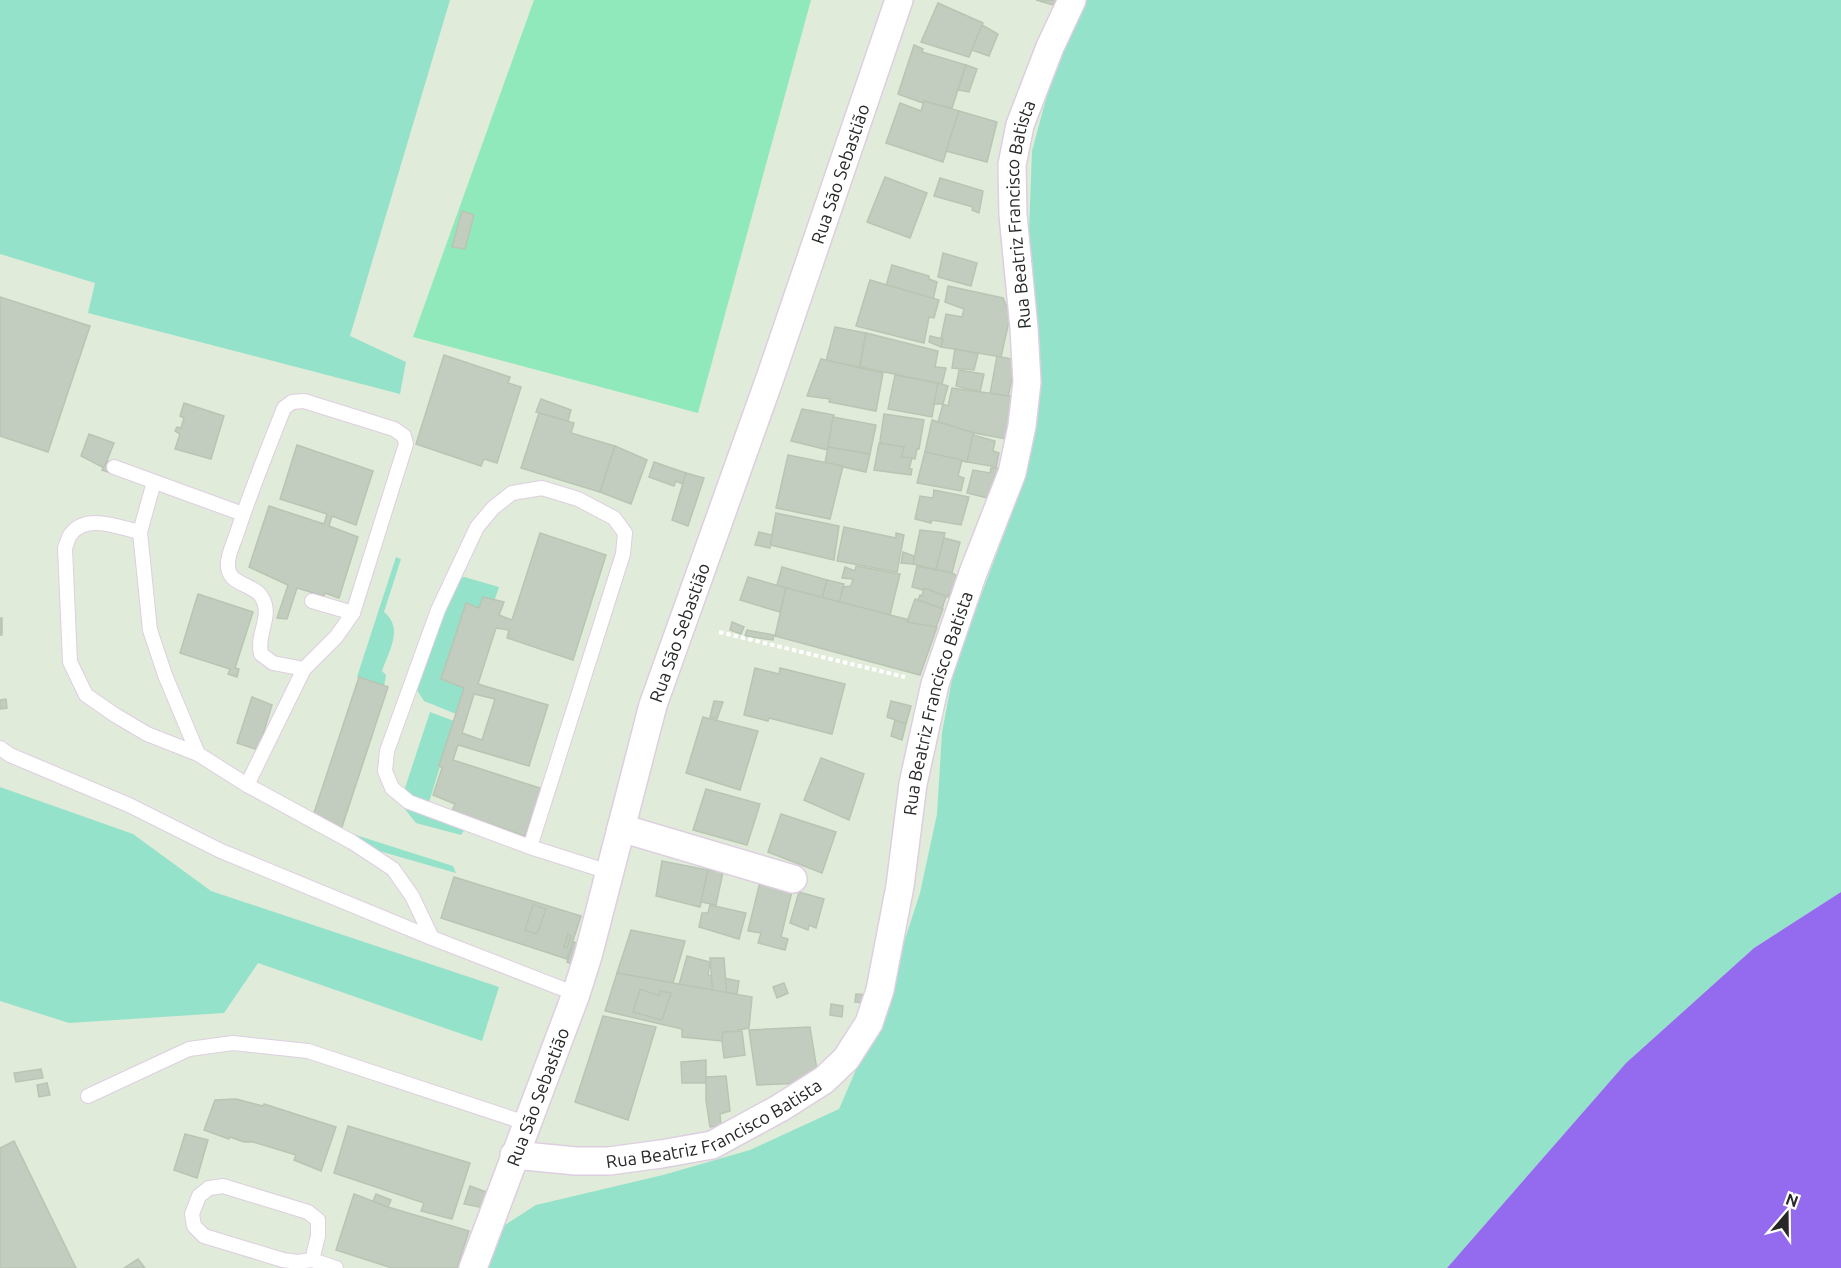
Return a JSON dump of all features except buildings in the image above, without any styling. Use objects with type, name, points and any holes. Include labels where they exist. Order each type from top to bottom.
[{"type":"street","name":"Rua São Sebastião","points":[[473,1268],[576,994],[588,956],[653,705],[770,378],[899,0]]},
{"type":"street","name":"Rua Beatriz Francisco Batista","points":[[514,1155],[576,1161],[609,1161],[712,1144],[780,1108],[824,1080],[846,1059],[868,1023],[880,990],[900,886],[913,784],[935,684],[973,573],[1012,473],[1022,426],[1027,382],[1013,215],[1012,165],[1020,125],[1050,47],[1072,0]]},
{"type":"street","points":[[621,828],[793,879]]},
{"type":"lane","points":[[247,785],[304,669],[336,637],[353,613],[406,444],[404,436],[394,429],[304,401],[292,402],[284,408],[243,514],[227,564],[231,576],[259,593],[265,603],[266,617],[258,642],[261,654],[273,663],[304,669]]},
{"type":"lane","points":[[114,467],[243,514]]},
{"type":"lane","points":[[154,482],[140,532],[150,630],[165,675],[198,754]]},
{"type":"lane","points":[[530,847],[622,554],[625,533],[614,518],[578,499],[542,488],[512,493],[493,508],[477,527],[438,610],[387,751],[386,771],[392,788],[409,802],[530,847],[609,872]]},
{"type":"lane","points":[[140,532],[93,522],[81,526],[71,534],[65,548],[70,662],[86,695],[147,734],[198,754],[247,785],[352,842],[393,869],[412,896],[432,938]]},
{"type":"lane","points":[[312,601],[353,613]]},
{"type":"lane","points":[[0,748],[10,755],[129,805],[221,851],[432,938],[576,994]]},
{"type":"lane","points":[[88,1096],[189,1049],[232,1042],[308,1051],[526,1123]]},
{"type":"lane","points":[[312,1260],[318,1236],[318,1220],[308,1212],[223,1186],[209,1188],[198,1196],[192,1214],[194,1226],[204,1236],[283,1260],[297,1262],[312,1260],[336,1268]]},
{"type":"path","points":[[719,632],[935,684]]},
{"type":"shaded area","points":[[0,0],[450,0],[350,336],[406,362],[400,394],[88,313],[95,283],[0,254]]},
{"type":"shaded area","points":[[1078,0],[1841,0],[1841,892],[1754,948],[1626,1063],[1447,1268],[484,1268],[488,1236],[536,1205],[663,1175],[750,1150],[839,1109],[868,1042],[895,970],[920,893],[937,814],[942,733],[954,668],[1025,478],[1031,400],[1027,284],[1032,151],[1064,32]]},
{"type":"shaded area","points":[[396,557],[401,559],[384,612],[390,618],[394,632],[391,648],[382,671],[386,675],[384,686],[357,677]]},
{"type":"shaded area","points":[[464,577],[499,587],[456,714],[424,701],[415,687],[456,579]]},
{"type":"shaded area","points":[[430,712],[454,721],[426,812],[466,827],[461,835],[416,823],[404,808],[404,791]]},
{"type":"shaded area","points":[[0,787],[133,834],[211,891],[499,987],[482,1041],[258,963],[224,1013],[69,1023],[0,1001]]},
{"type":"shaded area","points":[[340,830],[453,866],[456,873],[337,839]]},
{"type":"shaded area","points":[[1841,892],[1841,1268],[1447,1268],[1626,1063],[1754,948]]},
{"type":"green space","points":[[534,0],[811,0],[698,413],[413,337]]}]
